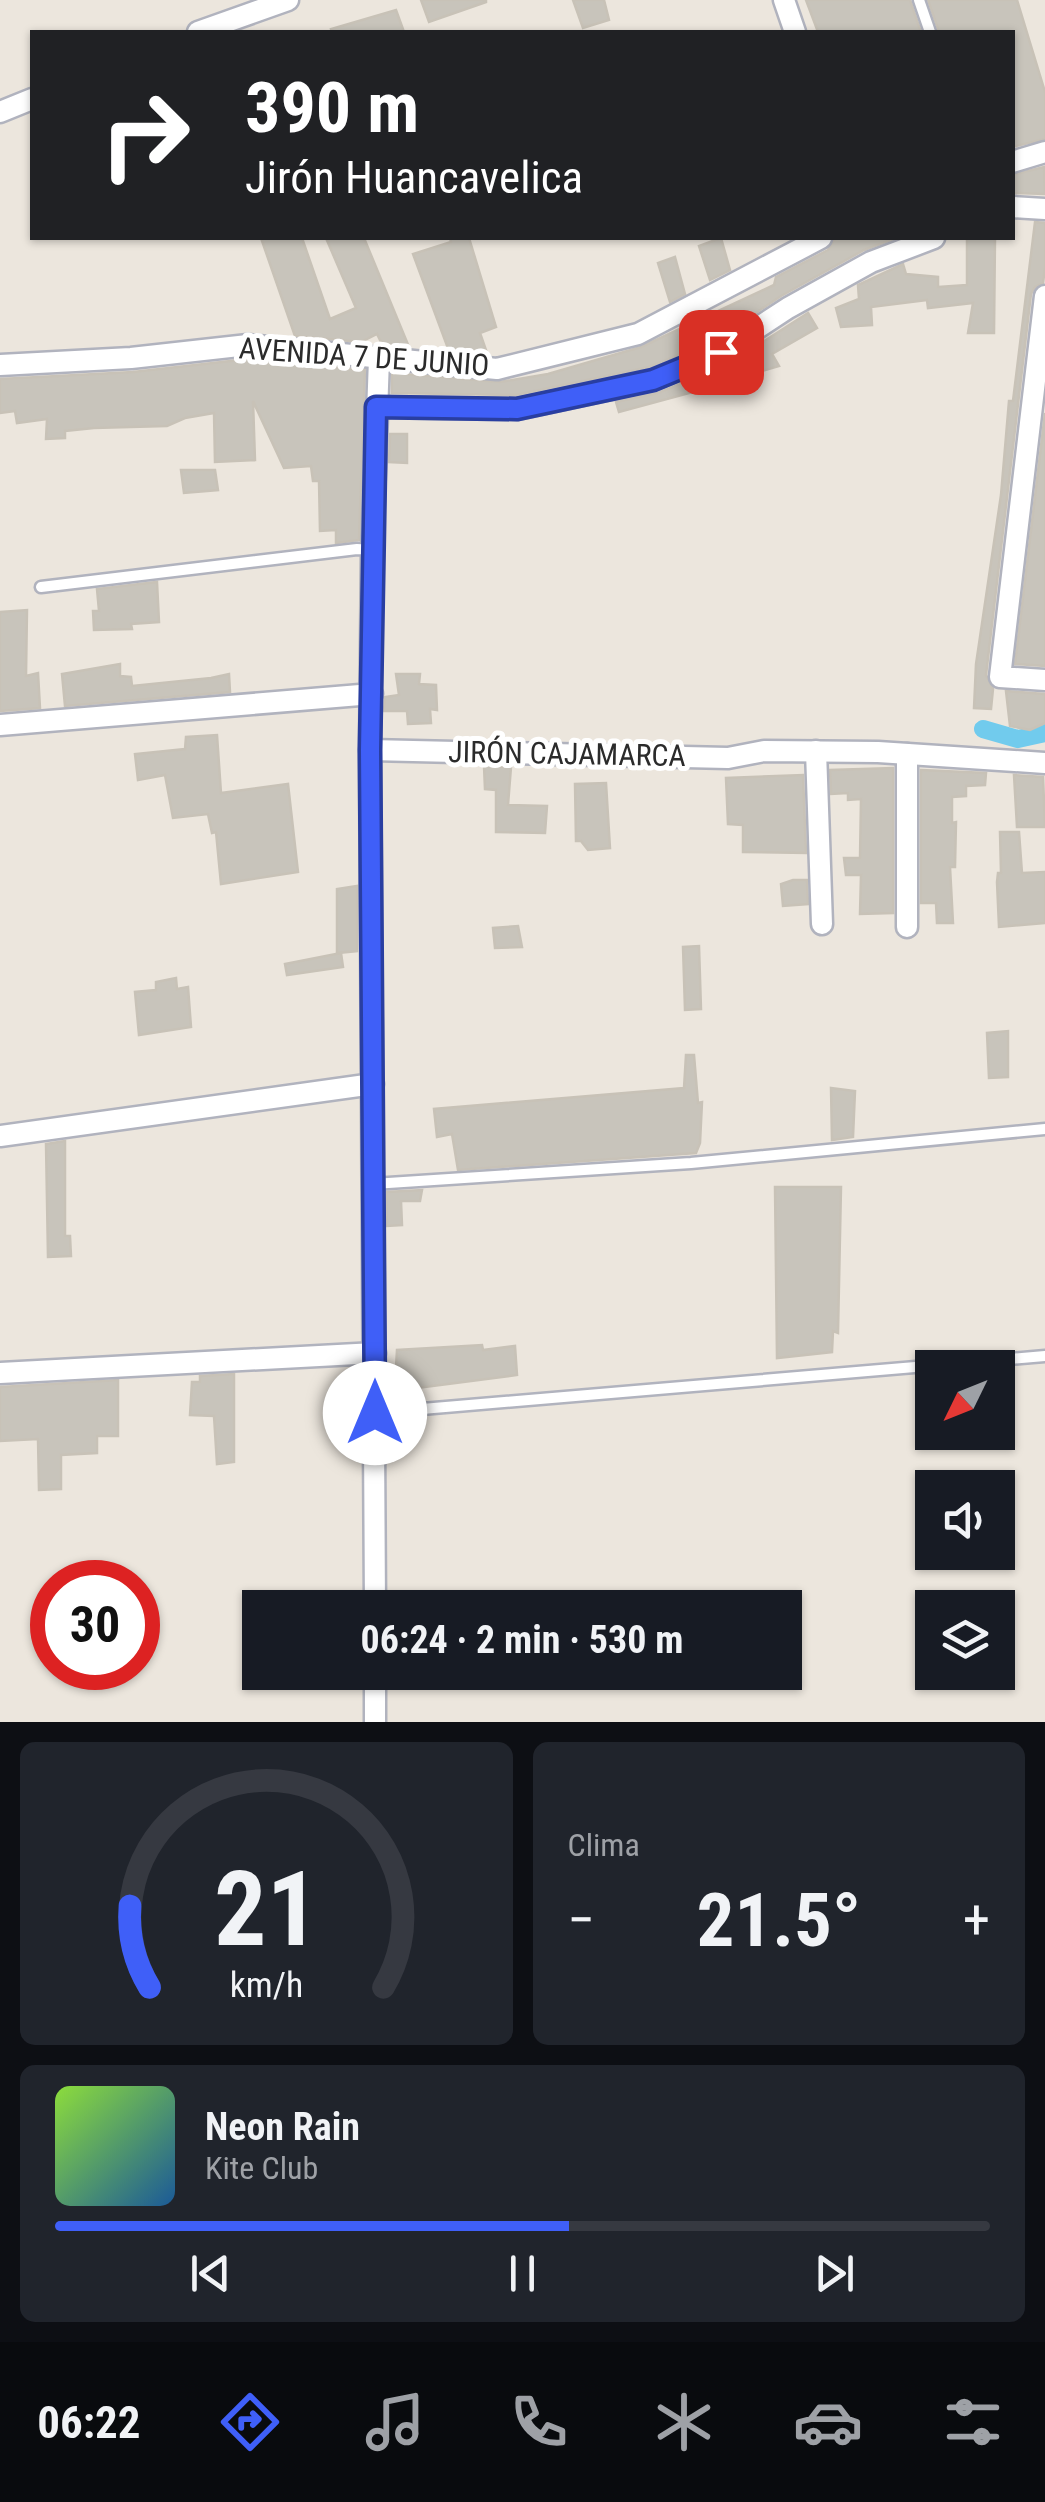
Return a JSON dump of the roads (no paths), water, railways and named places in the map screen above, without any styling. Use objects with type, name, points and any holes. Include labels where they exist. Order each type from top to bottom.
[{"type":"street","points":[[203,30],[288,0]]},
{"type":"street","points":[[784,0],[794,30]]},
{"type":"street","points":[[0,112],[30,100]]},
{"type":"street","points":[[1015,161],[1045,152]]},
{"type":"street","points":[[1015,207],[1045,209]]},
{"type":"street","name":"AVENIDA 7 DE JUNIO","points":[[0,365],[131,358],[248,346],[497,369],[638,334],[817,240]]},
{"type":"street","points":[[376,407],[517,409],[653,380],[721,352],[788,308],[870,262],[929,240]]},
{"type":"street","points":[[1045,296],[1040,378],[1000,677],[1045,680]]},
{"type":"street","points":[[375,1590],[370,750],[379,359]]},
{"type":"street","points":[[0,725],[372,694]]},
{"type":"street","name":"JIRÓN CAJAMARCA","points":[[370,750],[728,758],[764,751],[816,752],[1045,763]]},
{"type":"street","points":[[816,752],[822,924]]},
{"type":"street","points":[[906,754],[907,927]]},
{"type":"street","points":[[0,1136],[373,1084]]},
{"type":"street","points":[[0,1372],[375,1353]]},
{"type":"street","points":[[374,1690],[374,1722]]},
{"type":"lane","points":[[919,0],[929,30]]},
{"type":"lane","points":[[40,587],[357,548],[372,550]]},
{"type":"lane","points":[[374,1184],[692,1162],[1045,1129]]},
{"type":"lane","points":[[375,1413],[1045,1356]]},
{"type":"waterway","points":[[983,729],[1018,739],[1045,733]]}]
